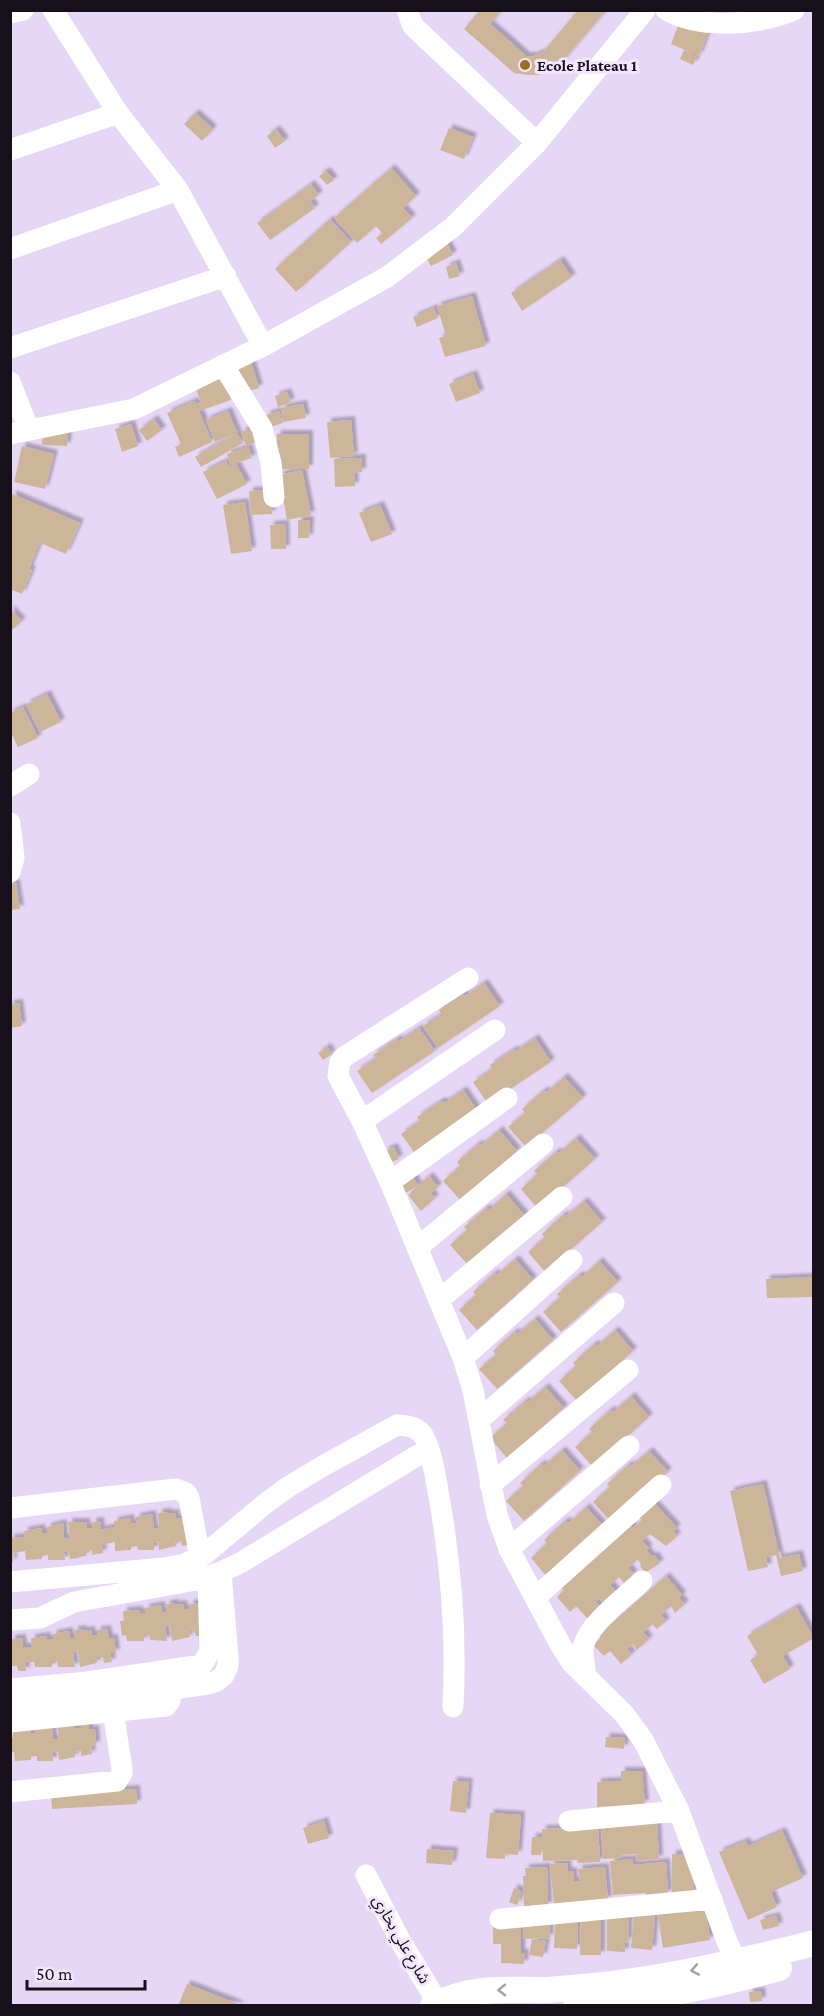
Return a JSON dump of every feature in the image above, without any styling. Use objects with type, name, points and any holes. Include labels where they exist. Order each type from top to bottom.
[{"type":"main road","points":[[573,2006],[668,1995],[813,1943]]},
{"type":"main road","points":[[436,2004],[453,1997],[483,1990],[545,1990],[606,1985],[740,1970],[813,1959]]},
{"type":"street","points":[[10,13],[23,10]]},
{"type":"street","points":[[53,10],[118,113],[178,190],[263,346]]},
{"type":"street","points":[[407,10],[414,26],[537,143]]},
{"type":"street","points":[[666,10],[677,16],[700,21],[744,24],[794,10]]},
{"type":"street","points":[[10,382],[16,436],[134,409],[263,346],[387,277],[453,227],[537,143],[639,13]]},
{"type":"street","points":[[10,150],[118,113]]},
{"type":"street","points":[[10,249],[178,190]]},
{"type":"street","points":[[10,348],[226,276]]},
{"type":"street","points":[[223,364],[262,428],[271,463],[274,497]]},
{"type":"street","points":[[10,786],[29,774]]},
{"type":"street","points":[[10,823],[14,858],[10,873]]},
{"type":"street","points":[[468,978],[344,1057],[340,1062],[338,1076],[390,1182],[463,1358],[479,1420],[497,1515],[509,1549],[561,1646],[586,1677],[635,1727],[679,1811],[740,1970]]},
{"type":"street","points":[[362,1121],[495,1030]]},
{"type":"street","points":[[390,1182],[507,1098]]},
{"type":"street","points":[[417,1248],[543,1144]]},
{"type":"street","points":[[440,1300],[562,1197]]},
{"type":"street","points":[[463,1358],[572,1260]]},
{"type":"street","points":[[479,1420],[614,1303]]},
{"type":"street","points":[[490,1485],[628,1370]]},
{"type":"street","points":[[10,1689],[88,1682],[202,1665],[210,1652],[210,1568],[216,1547],[245,1520],[288,1487],[397,1425],[412,1426],[423,1434],[434,1470],[451,1577],[455,1670],[453,1707]]},
{"type":"street","points":[[509,1549],[629,1446]]},
{"type":"street","points":[[10,1620],[40,1618],[74,1602],[210,1568],[240,1563],[428,1449]]},
{"type":"street","points":[[535,1598],[661,1485]]},
{"type":"street","points":[[10,1509],[177,1489],[186,1493],[210,1568],[228,1666],[224,1675],[217,1681],[170,1690],[10,1707]]},
{"type":"street","points":[[10,1582],[164,1568],[185,1564],[210,1568]]},
{"type":"street","points":[[586,1677],[584,1648],[587,1637],[594,1626],[642,1581]]},
{"type":"street","points":[[10,1722],[166,1706],[171,1701],[170,1690]]},
{"type":"street","points":[[10,1792],[117,1781],[122,1769],[113,1711]]},
{"type":"street","points":[[569,1821],[679,1811]]},
{"type":"street","name":"شارع علي بخاري","points":[[366,1875],[436,2004]]},
{"type":"street","points":[[500,1919],[712,1899]]},
{"type":"building","points":[[480,10],[502,10],[490,24],[526,56],[543,52],[578,10],[598,10],[603,14],[556,69],[551,60],[548,70],[538,75],[528,75],[514,73],[464,29]]},
{"type":"building","points":[[680,21],[708,32],[699,56],[671,44]]},
{"type":"building","points":[[684,50],[697,57],[693,65],[680,59]]},
{"type":"building","points":[[195,113],[213,129],[202,141],[184,124]]},
{"type":"building","points":[[449,128],[473,137],[464,159],[440,150]]},
{"type":"building","points":[[276,129],[285,141],[275,148],[267,136]]},
{"type":"building","points":[[391,168],[416,196],[403,208],[412,218],[381,244],[376,238],[382,233],[376,226],[357,243],[334,218]]},
{"type":"building","points":[[326,171],[334,180],[327,185],[319,176]]},
{"type":"building","points":[[311,184],[319,195],[310,201],[315,208],[270,240],[257,223]]},
{"type":"building","points":[[330,219],[351,242],[296,292],[275,269]]},
{"type":"building","points":[[446,241],[453,255],[431,266],[423,252]]},
{"type":"building","points":[[560,260],[572,277],[522,311],[511,293]]},
{"type":"building","points":[[456,263],[460,276],[449,279],[446,267]]},
{"type":"building","points":[[472,296],[486,346],[445,357],[439,338],[446,336],[437,306]]},
{"type":"building","points":[[434,308],[438,318],[417,327],[413,317]]},
{"type":"building","points":[[250,359],[259,388],[243,393],[235,364]]},
{"type":"building","points":[[473,374],[480,393],[456,402],[449,384]]},
{"type":"building","points":[[223,376],[231,400],[199,411],[212,442],[179,457],[175,447],[181,444],[167,413],[194,401],[196,404],[201,402],[195,386]]},
{"type":"building","points":[[287,392],[291,402],[278,407],[275,396]]},
{"type":"building","points":[[303,404],[306,418],[283,422],[281,408]]},
{"type":"building","points":[[228,411],[237,433],[215,442],[206,420]]},
{"type":"building","points":[[279,411],[283,423],[270,427],[266,415]]},
{"type":"building","points":[[154,419],[162,430],[147,441],[139,430]]},
{"type":"building","points":[[351,420],[354,456],[330,458],[327,422]]},
{"type":"building","points":[[131,424],[138,446],[122,452],[115,429]]},
{"type":"building","points":[[258,426],[263,440],[246,446],[241,432]]},
{"type":"building","points":[[43,432],[68,433],[67,446],[42,445]]},
{"type":"building","points":[[237,433],[243,443],[201,467],[195,457]]},
{"type":"building","points":[[277,434],[309,434],[309,469],[277,469]]},
{"type":"building","points":[[22,446],[54,454],[45,489],[14,482]]},
{"type":"building","points":[[248,447],[252,458],[230,465],[227,454]]},
{"type":"building","points":[[362,458],[362,472],[354,473],[355,486],[335,487],[334,459]]},
{"type":"building","points":[[226,461],[229,467],[236,464],[247,484],[217,499],[203,472]]},
{"type":"building","points":[[302,470],[311,515],[287,520],[279,475]]},
{"type":"building","points":[[271,490],[272,514],[251,515],[249,491]]},
{"type":"building","points":[[12,494],[80,523],[66,554],[40,543],[22,594],[10,589]]},
{"type":"building","points":[[245,502],[252,551],[231,554],[223,505]]},
{"type":"building","points":[[380,505],[392,534],[371,542],[359,513]]},
{"type":"building","points":[[298,520],[310,520],[309,538],[298,538]]},
{"type":"building","points":[[285,524],[286,549],[271,549],[270,525]]},
{"type":"building","points":[[10,609],[22,621],[10,632]]},
{"type":"building","points":[[47,694],[61,722],[40,732],[26,704]]},
{"type":"building","points":[[23,707],[38,738],[18,747],[10,731],[10,713]]},
{"type":"building","points":[[16,883],[20,909],[10,910],[10,884]]},
{"type":"building","points":[[484,983],[500,1006],[438,1048],[423,1026],[441,1014],[439,1010],[462,994],[465,996]]},
{"type":"building","points":[[19,1003],[22,1026],[10,1028],[10,1004]]},
{"type":"building","points":[[419,1028],[435,1051],[372,1093],[357,1071],[376,1058],[373,1055]]},
{"type":"building","points":[[535,1038],[551,1062],[488,1104],[473,1082],[492,1069],[490,1065]]},
{"type":"building","points":[[327,1047],[332,1054],[323,1060],[318,1053]]},
{"type":"building","points":[[564,1077],[583,1098],[526,1147],[508,1127],[525,1113],[522,1109]]},
{"type":"building","points":[[463,1090],[479,1113],[416,1155],[401,1134],[420,1121],[417,1117]]},
{"type":"building","points":[[499,1130],[517,1151],[461,1201],[443,1181],[460,1166],[457,1162]]},
{"type":"building","points":[[576,1138],[595,1159],[538,1209],[521,1189],[537,1174],[534,1171]]},
{"type":"building","points":[[394,1147],[399,1159],[389,1163],[384,1151]]},
{"type":"building","points":[[429,1176],[438,1187],[431,1193],[435,1198],[421,1211],[408,1195]]},
{"type":"building","points":[[413,1177],[418,1186],[404,1194],[399,1185]]},
{"type":"building","points":[[506,1194],[525,1216],[468,1265],[450,1245],[467,1230],[464,1227],[486,1208],[489,1210]]},
{"type":"building","points":[[584,1201],[602,1222],[545,1272],[528,1252],[545,1237],[542,1234],[563,1215],[566,1216]]},
{"type":"building","points":[[515,1259],[533,1280],[477,1330],[459,1310],[476,1295],[473,1292],[494,1273],[497,1275]]},
{"type":"building","points":[[599,1261],[618,1282],[561,1332],[543,1312],[560,1297],[557,1294],[579,1275],[582,1277]]},
{"type":"building","points":[[814,1277],[814,1297],[767,1298],[766,1279]]},
{"type":"building","points":[[535,1319],[553,1340],[497,1389],[479,1369],[496,1355],[493,1351],[514,1332],[517,1334]]},
{"type":"building","points":[[615,1330],[633,1351],[577,1401],[559,1381],[576,1366],[573,1363],[594,1344],[597,1346]]},
{"type":"building","points":[[545,1387],[564,1408],[507,1458],[490,1438],[507,1423],[503,1420]]},
{"type":"building","points":[[631,1396],[649,1417],[593,1467],[575,1447],[592,1432],[589,1429],[610,1410],[613,1412]]},
{"type":"building","points":[[562,1450],[580,1471],[524,1521],[506,1501],[523,1486],[520,1483],[541,1464],[544,1466]]},
{"type":"building","points":[[649,1451],[668,1472],[611,1522],[593,1502],[610,1487],[607,1484],[628,1465],[631,1466]]},
{"type":"building","points":[[763,1484],[780,1558],[799,1554],[803,1571],[781,1576],[776,1555],[766,1557],[768,1567],[748,1571],[730,1491]]},
{"type":"building","points":[[654,1503],[677,1528],[673,1531],[677,1536],[666,1546],[650,1534],[642,1541],[649,1548],[646,1550],[660,1563],[645,1573],[638,1559],[628,1568],[634,1574],[624,1583],[619,1577],[610,1585],[617,1592],[604,1604],[599,1598],[596,1602],[601,1607],[588,1619],[576,1606],[570,1612],[557,1597],[564,1590],[561,1588],[630,1525],[633,1528],[642,1520],[639,1517]]},
{"type":"building","points":[[586,1507],[605,1528],[548,1578],[531,1558],[547,1543],[544,1540],[565,1521],[569,1523]]},
{"type":"building","points":[[168,1512],[168,1514],[175,1513],[176,1519],[182,1518],[182,1512],[192,1544],[182,1546],[181,1541],[175,1541],[176,1546],[159,1550],[159,1542],[154,1543],[154,1550],[138,1550],[137,1546],[131,1546],[131,1550],[115,1551],[115,1542],[102,1545],[103,1553],[92,1555],[92,1550],[86,1551],[86,1556],[79,1558],[70,1559],[69,1552],[64,1552],[65,1560],[48,1560],[48,1555],[42,1555],[42,1559],[26,1560],[25,1551],[13,1553],[13,1562],[10,1563],[10,1538],[25,1537],[24,1531],[41,1528],[42,1533],[47,1533],[47,1527],[63,1523],[64,1538],[70,1538],[68,1522],[86,1522],[87,1528],[93,1528],[92,1522],[100,1521],[101,1530],[114,1527],[114,1521],[130,1518],[131,1524],[136,1523],[136,1517],[152,1514],[154,1529],[159,1528],[158,1513]]},
{"type":"building","points":[[666,1576],[682,1595],[679,1598],[685,1604],[675,1613],[671,1606],[661,1615],[666,1621],[657,1629],[652,1624],[643,1632],[649,1639],[637,1650],[633,1644],[627,1649],[632,1654],[621,1664],[610,1651],[604,1656],[593,1645],[601,1638],[598,1635]]},
{"type":"building","points":[[175,1603],[175,1605],[183,1604],[184,1609],[190,1609],[189,1604],[200,1603],[204,1636],[196,1636],[195,1631],[189,1631],[190,1637],[172,1641],[170,1625],[165,1626],[167,1641],[150,1640],[149,1635],[144,1635],[144,1641],[127,1641],[126,1635],[122,1636],[120,1621],[124,1621],[123,1611],[139,1610],[140,1613],[146,1613],[145,1608],[161,1605],[162,1612],[167,1612],[166,1604]]},
{"type":"building","points":[[796,1607],[814,1638],[783,1656],[790,1669],[764,1684],[750,1660],[758,1655],[747,1636]]},
{"type":"building","points":[[83,1629],[83,1631],[91,1630],[92,1635],[97,1635],[97,1630],[107,1629],[109,1638],[114,1638],[116,1653],[110,1653],[112,1662],[104,1663],[103,1657],[97,1657],[97,1663],[80,1667],[78,1651],[73,1652],[75,1667],[58,1667],[57,1661],[52,1661],[52,1667],[35,1667],[34,1662],[25,1662],[26,1671],[18,1671],[17,1666],[10,1666],[11,1639],[22,1638],[23,1647],[32,1647],[31,1638],[47,1636],[47,1640],[53,1639],[53,1634],[69,1631],[70,1638],[75,1638],[74,1630]]},
{"type":"building","points":[[89,1722],[89,1730],[95,1729],[96,1745],[91,1746],[92,1754],[81,1756],[81,1751],[75,1752],[75,1757],[59,1760],[58,1752],[53,1753],[53,1761],[37,1761],[37,1756],[31,1756],[31,1760],[15,1761],[14,1752],[10,1753],[10,1738],[13,1738],[13,1731],[30,1729],[31,1734],[36,1733],[35,1728],[52,1724],[53,1739],[59,1739],[57,1723],[75,1723],[75,1729],[81,1728],[81,1723]]},
{"type":"building","points":[[606,1737],[625,1738],[624,1749],[605,1747]]},
{"type":"building","points":[[621,1771],[642,1771],[645,1804],[597,1807],[597,1782],[621,1781]]},
{"type":"building","points":[[453,1781],[469,1782],[466,1813],[450,1811]]},
{"type":"building","points":[[136,1789],[137,1804],[52,1809],[51,1793]]},
{"type":"building","points":[[490,1813],[521,1815],[518,1855],[505,1854],[505,1859],[486,1858]]},
{"type":"building","points":[[324,1821],[329,1838],[308,1844],[303,1828]]},
{"type":"building","points":[[657,1822],[659,1859],[637,1861],[636,1854],[621,1855],[622,1858],[603,1859],[601,1825]]},
{"type":"building","points":[[598,1827],[600,1862],[543,1861],[542,1841],[541,1855],[531,1855],[532,1837],[542,1837],[542,1829]]},
{"type":"building","points":[[782,1831],[803,1878],[771,1892],[777,1907],[748,1920],[719,1852],[746,1841],[748,1846]]},
{"type":"building","points":[[427,1849],[454,1851],[452,1865],[426,1863]]},
{"type":"building","points":[[672,1854],[694,1855],[693,1894],[672,1894]]},
{"type":"building","points":[[633,1859],[633,1865],[666,1862],[668,1894],[613,1895],[610,1861]]},
{"type":"building","points":[[567,1863],[568,1872],[573,1871],[574,1881],[580,1881],[578,1869],[605,1867],[608,1900],[554,1905],[550,1864]]},
{"type":"building","points":[[547,1867],[548,1906],[524,1907],[525,1868]]},
{"type":"building","points":[[514,1888],[522,1892],[517,1905],[509,1902]]},
{"type":"building","points":[[705,1903],[710,1940],[663,1948],[657,1911]]},
{"type":"building","points":[[634,1914],[655,1916],[652,1950],[631,1948]]},
{"type":"building","points":[[607,1916],[629,1916],[628,1943],[625,1942],[625,1952],[607,1951]]},
{"type":"building","points":[[776,1916],[779,1926],[763,1930],[760,1920]]},
{"type":"building","points":[[581,1917],[601,1917],[601,1955],[580,1955]]},
{"type":"building","points":[[555,1919],[578,1920],[577,1949],[554,1948]]},
{"type":"building","points":[[549,1921],[550,1938],[524,1939],[523,1922]]},
{"type":"building","points":[[493,1924],[521,1924],[521,1953],[525,1953],[524,1964],[501,1963],[501,1944],[493,1944]]},
{"type":"building","points":[[532,1939],[546,1941],[543,1957],[529,1955]]},
{"type":"building","points":[[187,1984],[240,2005],[240,2006],[178,2006]]},
{"type":"building","points":[[761,1991],[762,2001],[750,2002],[749,1992]]},
{"type":"place","name":"Ecole Plateau 1","points":[[525,65]]}]
